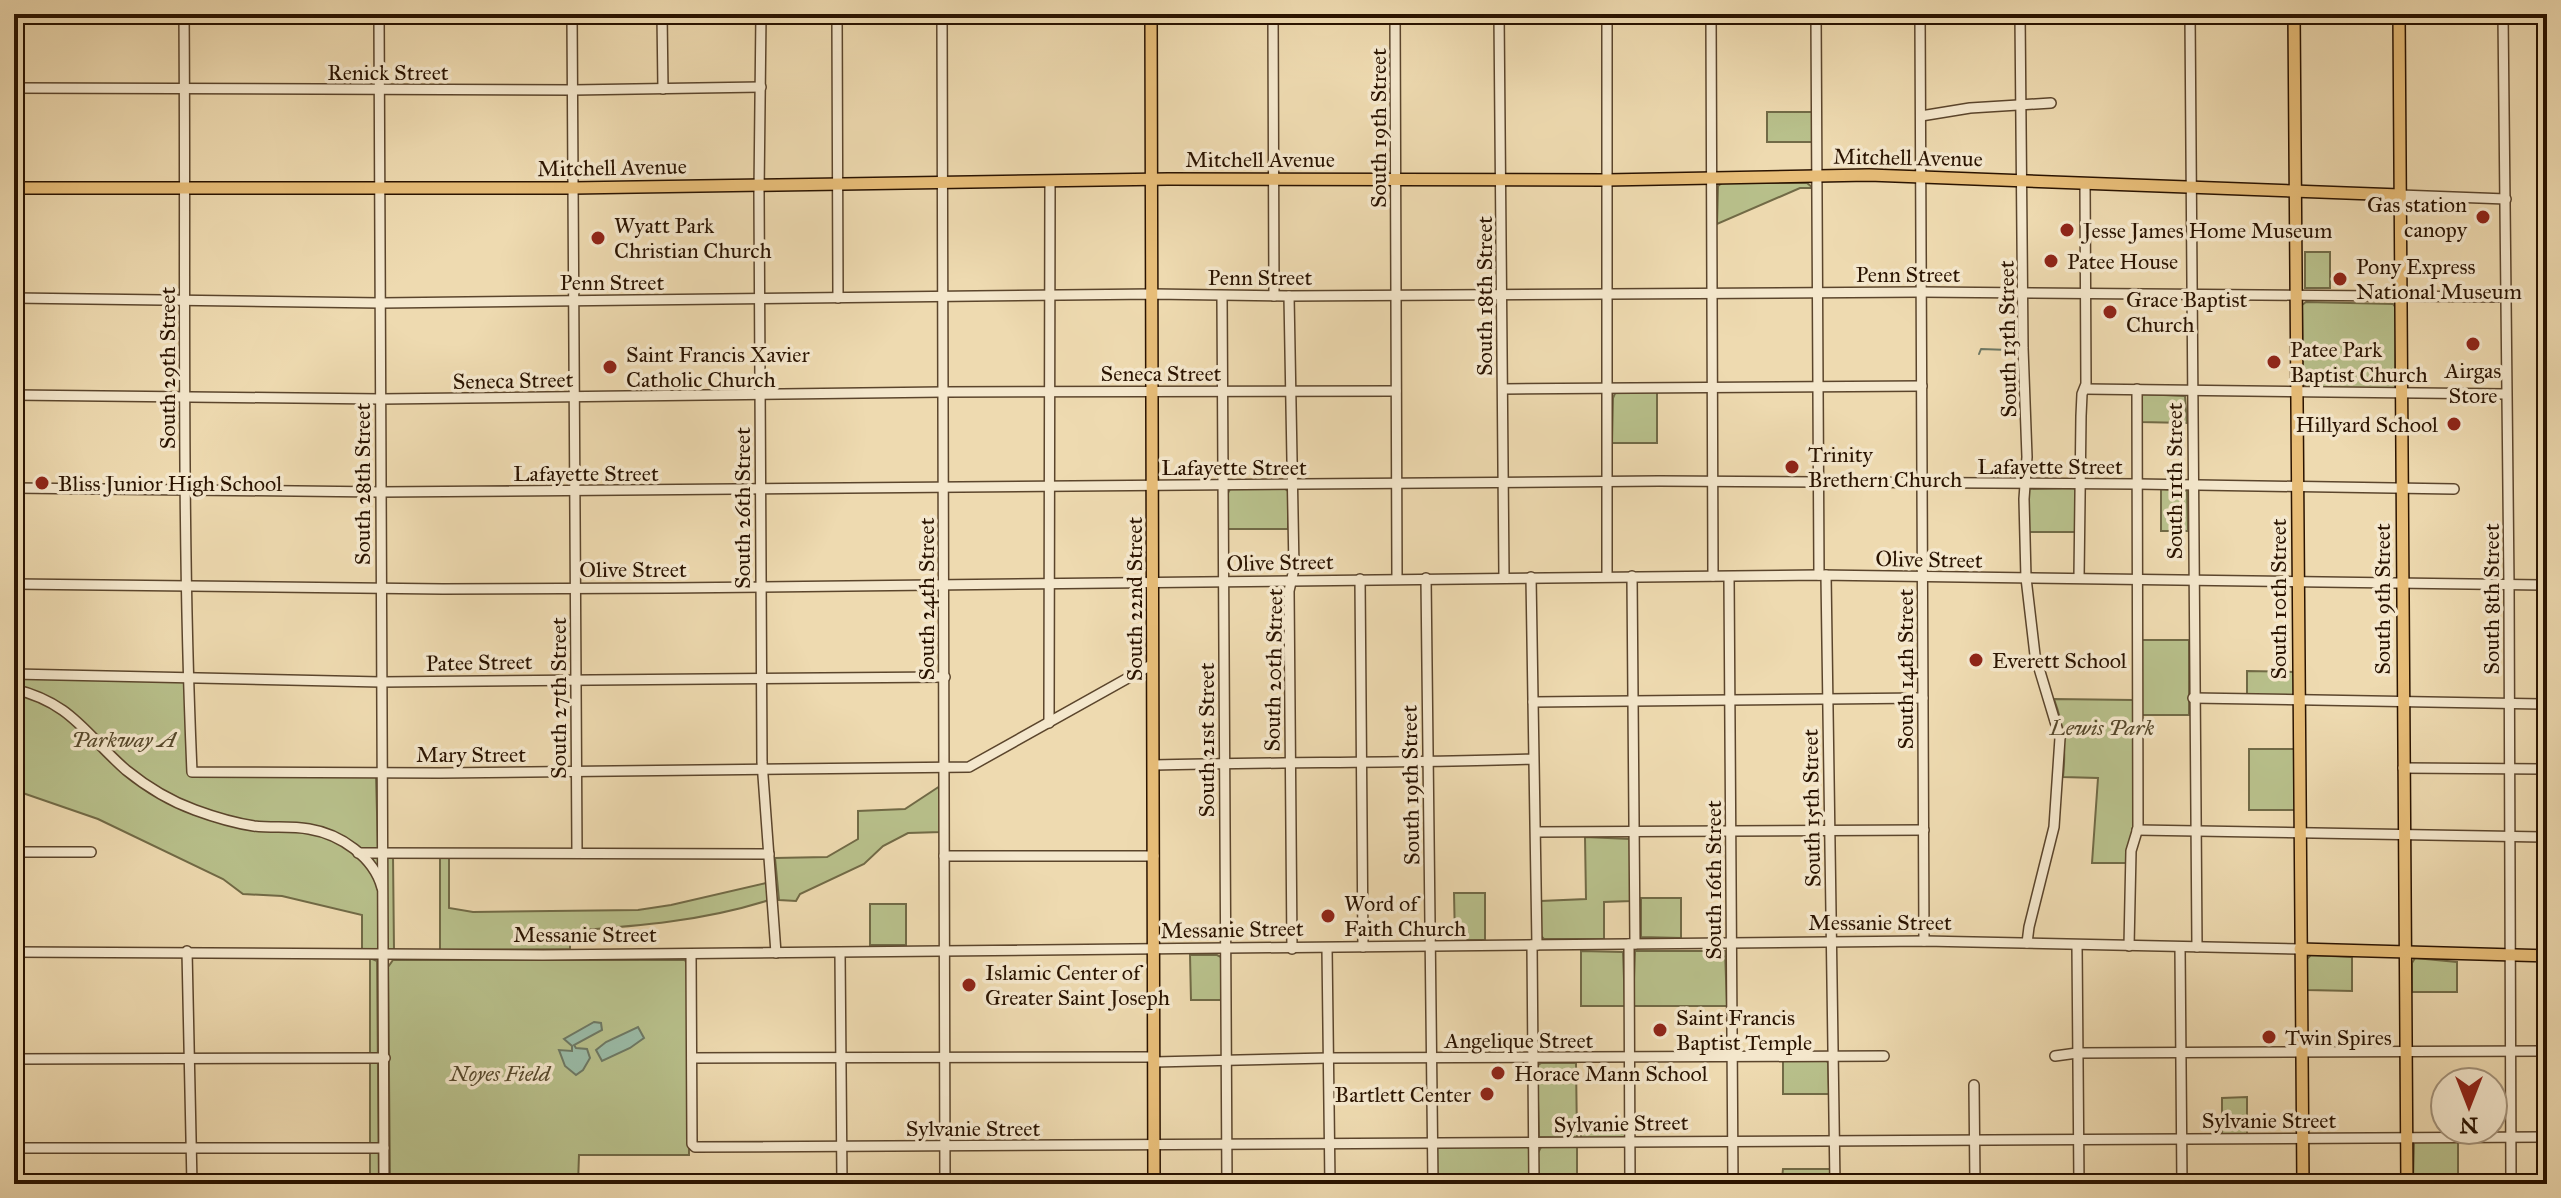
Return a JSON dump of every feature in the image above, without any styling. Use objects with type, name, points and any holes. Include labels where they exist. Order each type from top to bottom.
[{"type":"main road","name":"South 22nd Street","points":[[1151,14],[1154,1184]]},
{"type":"main road","name":"South 10th Street","points":[[2294,14],[2303,1184]]},
{"type":"main road","name":"South 9th Street","points":[[2399,14],[2407,1184]]},
{"type":"main road","name":"Mitchell Avenue","points":[[14,188],[573,188],[1152,180],[1921,176],[2400,195]]},
{"type":"main road","name":"Messanie Street","points":[[2300,949],[2547,956]]},
{"type":"street","name":"South 29th Street","points":[[184,14],[185,491],[190,722]]},
{"type":"street","name":"South 28th Street","points":[[379,14],[384,1184]]},
{"type":"street","name":"South 27th Street","points":[[572,14],[577,853]]},
{"type":"street","points":[[662,14],[663,89]]},
{"type":"street","points":[[761,16],[919,14]]},
{"type":"street","name":"South 24th Street","points":[[942,14],[945,1184]]},
{"type":"street","points":[[1273,14],[1274,296]]},
{"type":"street","name":"South 19th Street","points":[[1395,14],[1397,579]]},
{"type":"street","name":"South 18th Street","points":[[1499,14],[1504,577]]},
{"type":"street","points":[[1607,14],[1607,576]]},
{"type":"street","points":[[1711,14],[1713,576]]},
{"type":"street","name":"South 15th Street","points":[[1816,14],[1817,482],[1828,699],[1835,1184]]},
{"type":"street","name":"South 14th Street","points":[[1920,14],[1924,941]]},
{"type":"street","name":"South 13th Street","points":[[2020,14],[2026,578],[2035,655],[2060,738],[2054,827],[2027,943]]},
{"type":"street","name":"South 11th Street","points":[[2190,14],[2197,947]]},
{"type":"street","name":"South 8th Street","points":[[2503,14],[2511,1184]]},
{"type":"street","points":[[837,15],[838,298]]},
{"type":"street","name":"South 26th Street","points":[[761,16],[761,679],[763,769],[776,953]]},
{"type":"street","name":"Renick Street","points":[[14,88],[573,90],[761,87]]},
{"type":"street","points":[[1921,116],[2051,103]]},
{"type":"street","points":[[1049,723],[1047,392],[1050,181]]},
{"type":"street","points":[[2079,578],[2081,416],[2085,389],[2085,184]]},
{"type":"street","name":"Mitchell Avenue","points":[[2400,195],[2506,199]]},
{"type":"street","name":"Penn Street","points":[[14,298],[381,303],[1153,294],[1289,296],[1711,292],[2505,297]]},
{"type":"street","name":"South 21st Street","points":[[1222,296],[1227,1184]]},
{"type":"street","name":"South 20th Street","points":[[1289,296],[1292,949]]},
{"type":"street","points":[[1503,389],[1922,386]]},
{"type":"street","points":[[2085,389],[2506,394]]},
{"type":"street","points":[[2129,946],[2131,851],[2137,830],[2137,389]]},
{"type":"street","name":"Seneca Street","points":[[14,395],[380,399],[943,392],[1396,391]]},
{"type":"street","name":"Lafayette Street","points":[[14,488],[380,492],[1503,482],[1923,482],[2454,489]]},
{"type":"street","name":"Olive Street","points":[[14,584],[380,588],[1823,575],[2547,585]]},
{"type":"street","points":[[1630,1184],[1635,831],[1632,576]]},
{"type":"street","points":[[1531,577],[1536,832],[1534,1184]]},
{"type":"street","name":"South 16th Street","points":[[1729,577],[1733,1184]]},
{"type":"street","name":"South 19th Street","points":[[1426,578],[1433,1184]]},
{"type":"street","points":[[1360,579],[1363,947]]},
{"type":"street","name":"Mary Street","points":[[190,722],[192,772],[945,768],[974,765],[1153,664]]},
{"type":"street","name":"Patee Street","points":[[14,674],[381,682],[945,677]]},
{"type":"street","points":[[14,689],[45,698],[58,706],[85,727],[127,770],[181,805],[255,826],[311,829],[341,840],[358,853],[380,882],[383,896]]},
{"type":"street","points":[[1533,702],[1923,698]]},
{"type":"street","points":[[2193,698],[2547,704]]},
{"type":"street","points":[[1154,765],[1533,759]]},
{"type":"street","points":[[2403,768],[2547,769]]},
{"type":"street","points":[[1536,832],[1924,830]]},
{"type":"street","points":[[2137,830],[2547,837]]},
{"type":"street","points":[[14,852],[91,852]]},
{"type":"street","points":[[358,853],[769,854]]},
{"type":"street","points":[[944,856],[1154,856]]},
{"type":"street","name":"Messanie Street","points":[[14,952],[945,953],[1924,941],[2300,949]]},
{"type":"street","points":[[2077,945],[2079,1184]]},
{"type":"street","points":[[2180,947],[2182,1184]]},
{"type":"street","points":[[1327,948],[1330,1184]]},
{"type":"street","points":[[187,951],[192,1184]]},
{"type":"street","points":[[840,953],[842,1184]]},
{"type":"street","points":[[691,954],[692,1058]]},
{"type":"street","points":[[2055,1056],[2077,1053],[2547,1051]]},
{"type":"street","name":"Angelique Street","points":[[692,1058],[1227,1060],[1884,1056]]},
{"type":"street","points":[[14,1059],[385,1058]]},
{"type":"street","name":"Sylvanie Street","points":[[692,1058],[692,1144],[695,1147],[2547,1137]]},
{"type":"street","points":[[1974,1085],[1975,1184]]},
{"type":"street","points":[[14,1148],[384,1148]]},
{"type":"green space","points":[[1767,112],[1812,112],[1812,142],[1767,142]]},
{"type":"green space","points":[[1722,183],[1807,183],[1813,188],[1800,188],[1717,224],[1718,186]]},
{"type":"green space","points":[[2305,252],[2330,252],[2330,288],[2305,288]]},
{"type":"green space","points":[[2306,302],[2393,304],[2396,308],[2395,389],[2308,388],[2303,384],[2302,305]]},
{"type":"green space","points":[[1616,391],[1657,392],[1657,443],[1612,443],[1613,398]]},
{"type":"green space","points":[[2142,394],[2185,396],[2187,423],[2140,422]]},
{"type":"green space","points":[[1230,489],[1288,491],[1288,529],[1227,529],[1227,495]]},
{"type":"green space","points":[[2028,489],[2076,490],[2077,532],[2029,532]]},
{"type":"green space","points":[[2161,489],[2187,491],[2188,531],[2161,531]]},
{"type":"green space","points":[[2141,640],[2189,640],[2189,715],[2141,715]]},
{"type":"green space","points":[[2247,671],[2294,672],[2294,693],[2292,696],[2247,695]]},
{"type":"green space","name":"Parkway A","points":[[14,677],[182,680],[185,683],[189,770],[376,777],[378,848],[393,856],[394,950],[362,949],[362,915],[282,896],[243,894],[223,879],[98,819],[14,790]]},
{"type":"green space","name":"Lewis Park","points":[[2054,699],[2133,700],[2134,822],[2126,863],[2092,863],[2098,778],[2063,777],[2063,737]]},
{"type":"green space","points":[[2249,749],[2295,749],[2295,810],[2249,810]]},
{"type":"green space","points":[[940,786],[941,832],[908,833],[883,846],[864,864],[800,894],[796,901],[779,900],[775,858],[827,857],[858,839],[858,811],[905,809]]},
{"type":"green space","points":[[1585,837],[1630,839],[1631,901],[1604,902],[1604,939],[1544,939],[1541,936],[1541,901],[1586,899]]},
{"type":"green space","points":[[449,855],[449,908],[473,912],[638,910],[766,883],[769,900],[695,918],[570,931],[570,949],[440,950],[440,856]]},
{"type":"green space","points":[[1454,893],[1485,893],[1485,940],[1455,940]]},
{"type":"green space","points":[[1641,898],[1681,898],[1681,938],[1641,937]]},
{"type":"green space","points":[[870,904],[906,904],[906,945],[870,945]]},
{"type":"green space","points":[[1581,951],[1623,952],[1625,1006],[1581,1006]]},
{"type":"green space","points":[[1635,951],[1725,951],[1727,1006],[1633,1006]]},
{"type":"green space","points":[[1190,955],[1221,957],[1222,1000],[1191,1000]]},
{"type":"green space","points":[[2311,955],[2352,957],[2352,991],[2307,990],[2307,959]]},
{"type":"green space","points":[[370,958],[377,961],[379,1184],[370,1184]]},
{"type":"green space","points":[[2415,958],[2457,962],[2457,992],[2412,992],[2412,963]]},
{"type":"green space","name":"Noyes Field","points":[[393,960],[685,960],[688,966],[689,1155],[579,1155],[578,1184],[390,1184],[388,967]]},
{"type":"green space","points":[[1826,1059],[1829,1094],[1783,1094],[1783,1060]]},
{"type":"green space","points":[[1541,1063],[1576,1063],[1577,1138],[1539,1137],[1537,1066]]},
{"type":"green space","points":[[2247,1097],[2247,1134],[2222,1135],[2222,1098]]},
{"type":"green space","points":[[1626,1120],[1625,1138],[1581,1138],[1581,1121]]},
{"type":"green space","points":[[2414,1142],[2429,1142],[2429,1146],[2458,1146],[2458,1182],[2413,1182]]},
{"type":"green space","points":[[1439,1147],[1527,1147],[1530,1149],[1531,1184],[1436,1184],[1436,1150]]},
{"type":"green space","points":[[1541,1147],[1577,1147],[1577,1184],[1539,1184],[1538,1153]]},
{"type":"green space","points":[[1783,1169],[1831,1169],[1831,1184],[1737,1184],[1737,1180],[1782,1179]]},
{"type":"shaded area","points":[[594,1022],[601,1023],[602,1030],[574,1045],[587,1049],[590,1058],[576,1075],[565,1066],[559,1050],[572,1051],[572,1046],[564,1039]]},
{"type":"shaded area","points":[[638,1027],[644,1038],[602,1061],[596,1050]]},
{"type":"waterway","points":[[1979,354],[1981,349],[2009,350]]},
{"type":"place","name":"Gas station canopy","points":[[2483,217]]},
{"type":"place","name":"Jesse James Home Museum","points":[[2067,230]]},
{"type":"place","name":"Wyatt Park Christian Church","points":[[598,238]]},
{"type":"place","name":"Patee House","points":[[2051,261]]},
{"type":"place","name":"Pony Express National Museum","points":[[2340,279]]},
{"type":"place","name":"Grace Baptist Church","points":[[2110,312]]},
{"type":"place","name":"Airgas Store","points":[[2473,344]]},
{"type":"place","name":"Patee Park Baptist Church","points":[[2274,362]]},
{"type":"place","name":"Saint Francis Xavier Catholic Church","points":[[610,367]]},
{"type":"place","name":"Hillyard School","points":[[2454,424]]},
{"type":"place","name":"Trinity Brethern Church","points":[[1792,467]]},
{"type":"place","name":"Bliss Junior High School","points":[[42,483]]},
{"type":"place","name":"Everett School","points":[[1976,660]]},
{"type":"place","name":"Word of Faith Church","points":[[1328,916]]},
{"type":"place","name":"Islamic Center of Greater Saint Joseph","points":[[969,985]]},
{"type":"place","name":"Saint Francis Baptist Temple","points":[[1660,1030]]},
{"type":"place","name":"Twin Spires","points":[[2269,1037]]},
{"type":"place","name":"Horace Mann School","points":[[1498,1073]]},
{"type":"place","name":"Bartlett Center","points":[[1487,1094]]}]
